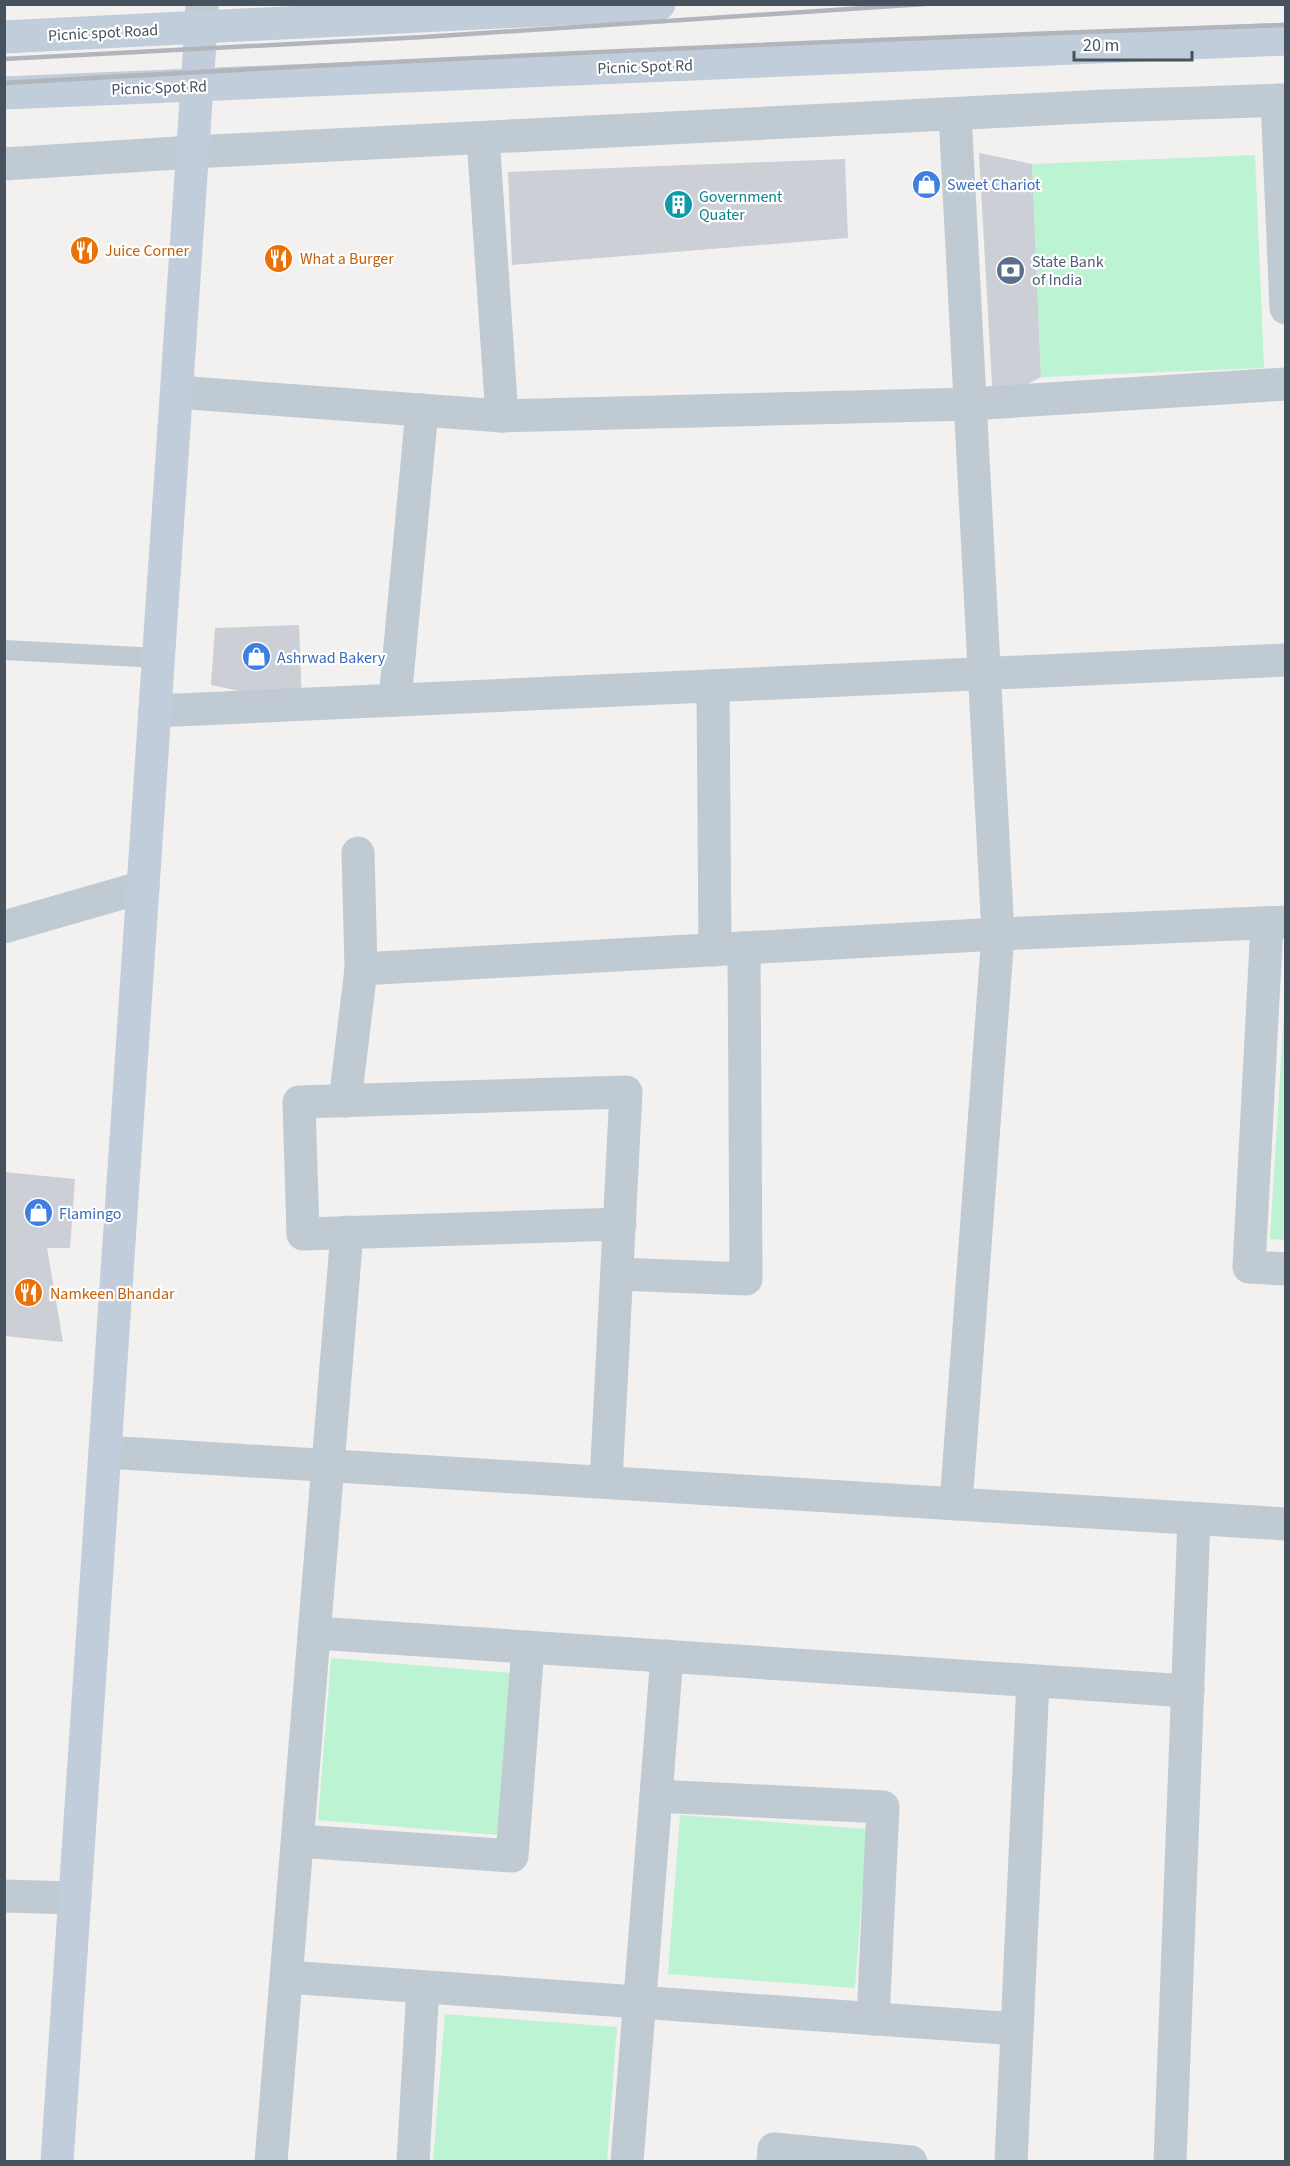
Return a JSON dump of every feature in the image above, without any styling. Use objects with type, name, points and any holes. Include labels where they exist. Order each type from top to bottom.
[{"type":"street","name":"Picnic spot Road","points":[[4,37],[202,16],[660,4]]},
{"type":"street","points":[[57,2162],[202,16]]},
{"type":"street","name":"Picnic Spot Rd","points":[[4,93],[1286,39]]},
{"type":"street","points":[[4,164],[193,152],[1281,100],[1286,308]]},
{"type":"street","points":[[955,114],[998,934],[956,1504]]},
{"type":"street","points":[[483,138],[502,416]]},
{"type":"street","points":[[177,392],[502,416],[970,404],[1286,384]]},
{"type":"street","points":[[395,700],[422,410]]},
{"type":"street","points":[[155,711],[1286,660]]},
{"type":"street","points":[[618,1274],[747,1279],[730,949],[713,686]]},
{"type":"street","points":[[345,1101],[361,969],[358,853]]},
{"type":"street","points":[[4,927],[143,887]]},
{"type":"street","points":[[361,969],[998,934],[1276,923],[1249,1267],[1286,1269]]},
{"type":"street","points":[[606,1482],[618,1274],[626,1092],[299,1102],[303,1234],[620,1224]]},
{"type":"street","points":[[271,2162],[330,1465],[347,1233]]},
{"type":"street","points":[[105,1452],[1286,1524]]},
{"type":"street","points":[[1170,2162],[1194,1519]]},
{"type":"street","points":[[316,1633],[1188,1690]]},
{"type":"street","points":[[298,1841],[512,1856],[528,1647]]},
{"type":"street","points":[[627,2162],[667,1656]]},
{"type":"street","points":[[1011,2162],[1033,1681]]},
{"type":"street","points":[[656,1796],[883,1807],[873,2019]]},
{"type":"street","points":[[4,1896],[75,1898]]},
{"type":"street","points":[[287,1977],[1017,2029]]},
{"type":"street","points":[[414,2162],[423,1987]]},
{"type":"street","points":[[773,2162],[774,2149],[911,2162]]},
{"type":"lane","points":[[4,650],[159,658]]},
{"type":"green space","points":[[1255,155],[1264,368],[1041,377],[1032,164]]},
{"type":"green space","points":[[1285,994],[1286,1240],[1270,1239]]},
{"type":"green space","points":[[331,1658],[511,1673],[498,1835],[318,1820]]},
{"type":"green space","points":[[680,1815],[867,1829],[855,1988],[668,1974]]},
{"type":"green space","points":[[445,2014],[617,2027],[607,2161],[433,2161]]},
{"type":"building","name":"State Bank of India","points":[[979,153],[1032,164],[1041,377],[993,402]]},
{"type":"building","name":"Government Quater","points":[[845,159],[848,238],[512,265],[508,172]]},
{"type":"building","name":"Ashrwad Bakery","points":[[299,625],[302,704],[211,685],[215,628]]},
{"type":"building","points":[[4,1172],[75,1179],[70,1248],[47,1248],[63,1342],[4,1336]]},
{"type":"railway","points":[[4,59],[424,37],[925,4]]},
{"type":"railway","points":[[4,83],[645,50],[1286,25]]},
{"type":"place","name":"Sweet Chariot","points":[[926,184]]},
{"type":"place","name":"Government Quater","points":[[678,205]]},
{"type":"place","name":"Juice Corner","points":[[84,250]]},
{"type":"place","name":"What a Burger","points":[[279,258]]},
{"type":"place","name":"State Bank of India","points":[[1011,270]]},
{"type":"place","name":"Ashrwad Bakery","points":[[256,657]]},
{"type":"place","name":"Flamingo","points":[[38,1213]]},
{"type":"place","name":"Namkeen Bhandar","points":[[29,1293]]}]
